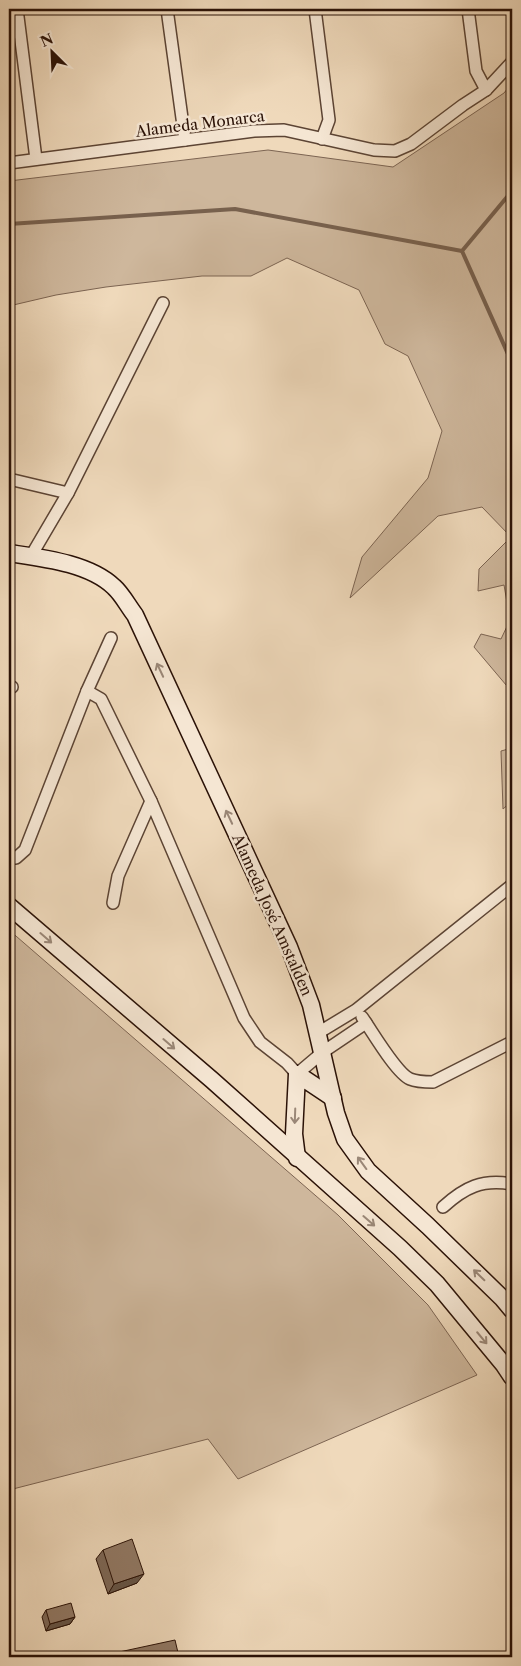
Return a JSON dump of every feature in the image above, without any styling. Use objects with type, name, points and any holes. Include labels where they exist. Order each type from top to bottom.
[{"type":"street","points":[[17,9],[36,159]]},
{"type":"street","points":[[167,9],[184,140]]},
{"type":"street","points":[[315,9],[329,120],[322,139]]},
{"type":"street","points":[[468,9],[476,72],[486,90]]},
{"type":"street","name":"Alameda Monarca","points":[[9,163],[254,131],[284,130],[374,150],[395,151],[411,144],[462,105],[486,90],[512,62]]},
{"type":"street","points":[[31,556],[68,493],[163,303]]},
{"type":"street","points":[[9,479],[68,493]]},
{"type":"street","name":"Alameda José Amstalden","points":[[9,553],[63,563],[94,573],[115,587],[134,615],[289,947],[311,1005],[336,1113],[345,1139],[368,1172],[428,1226],[512,1310]]},
{"type":"street","points":[[9,858],[16,858],[24,850],[87,691],[111,638]]},
{"type":"street","points":[[87,691],[101,699],[150,801],[244,1018],[260,1042],[287,1063],[297,1074],[333,1098]]},
{"type":"street","points":[[112,903],[118,876],[150,801]]},
{"type":"street","points":[[318,1033],[356,1010],[512,885]]},
{"type":"street","points":[[9,906],[212,1080],[297,1158],[400,1248],[437,1284],[512,1376]]},
{"type":"street","points":[[356,1010],[408,1079],[421,1082],[433,1082],[512,1042]]},
{"type":"street","points":[[297,1158],[294,1134],[297,1074],[323,1052],[366,1023]]},
{"type":"street","points":[[442,1207],[457,1194],[475,1184],[500,1182],[512,1184]]},
{"type":"shaded area","points":[[512,83],[512,692],[474,647],[481,634],[501,639],[510,620],[504,585],[478,591],[479,569],[511,537],[482,507],[438,516],[350,598],[362,557],[428,478],[442,431],[408,356],[385,344],[359,290],[287,258],[251,276],[202,276],[106,287],[56,295],[9,306],[9,181],[268,150],[393,167],[504,93]]},
{"type":"shaded area","points":[[512,748],[512,801],[503,809],[501,751]]},
{"type":"shaded area","points":[[9,930],[338,1215],[428,1305],[477,1375],[238,1479],[208,1439],[9,1490]]},
{"type":"building","points":[[132,1539],[144,1574],[114,1584],[103,1550]]},
{"type":"building","points":[[71,1603],[75,1617],[50,1624],[46,1610]]},
{"type":"building","points":[[175,1640],[179,1657],[96,1657]]},
{"type":"waterway","points":[[512,191],[462,251],[512,363]]},
{"type":"waterway","points":[[9,224],[235,209],[462,251]]}]
